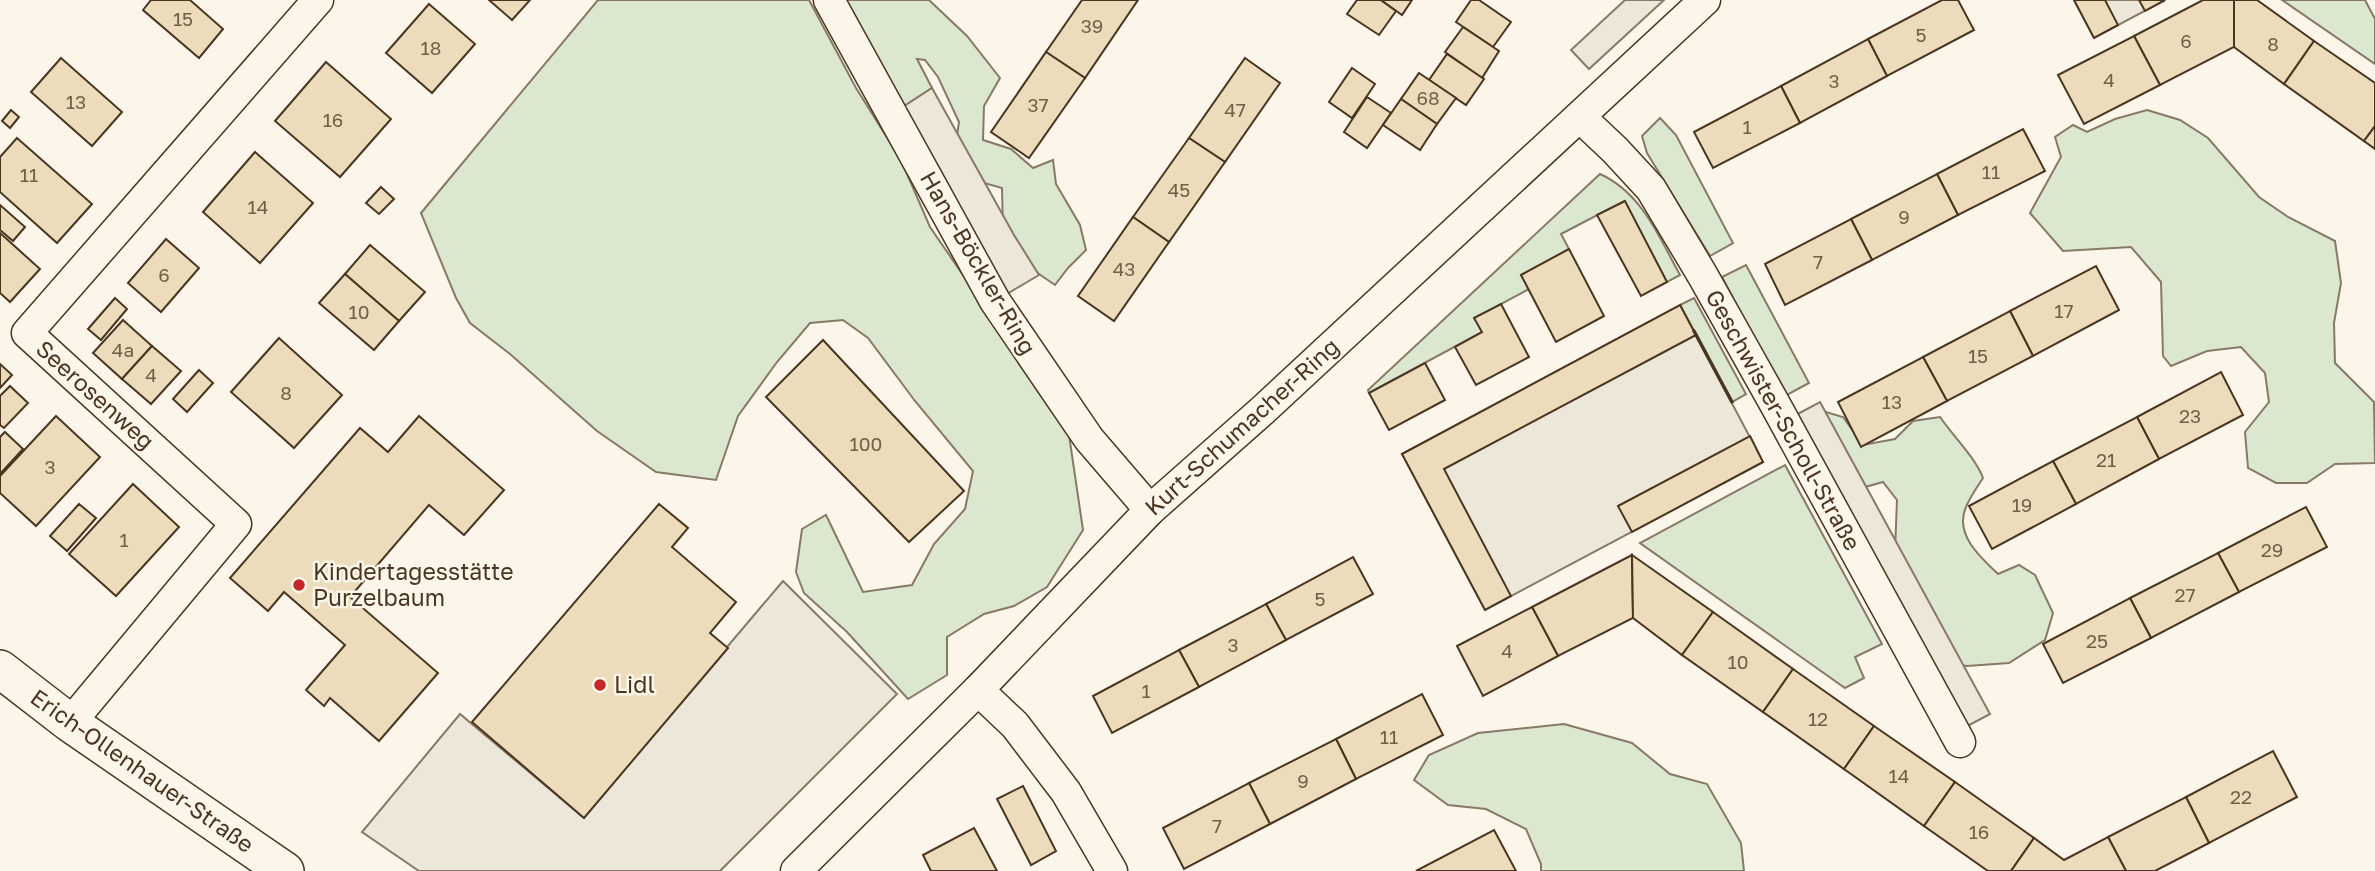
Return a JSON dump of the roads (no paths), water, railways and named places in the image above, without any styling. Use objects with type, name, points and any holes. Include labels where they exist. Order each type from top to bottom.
[{"type":"street","name":"Seerosenweg","points":[[70,723],[236,524],[27,333],[318,0]]},
{"type":"street","name":"Hans-Böckler-Ring","points":[[829,0],[995,301],[1089,439],[1150,510]]},
{"type":"street","name":"Kurt-Schumacher-Ring","points":[[796,871],[978,690],[1150,510],[1263,410],[1704,0]]},
{"type":"street","name":"Geschwister-Scholl-Straße","points":[[1580,117],[1615,150],[1658,200],[1763,382],[1960,742]]},
{"type":"street","name":"Erich-Ollenhauer-Straße","points":[[0,669],[70,723],[285,871]]},
{"type":"street","points":[[978,690],[1015,725],[1066,793],[1112,871]]},
{"type":"place","name":"Kindertagesstätte Purzelbaum","points":[[299,585]]},
{"type":"place","name":"Lidl","points":[[600,685]]}]
